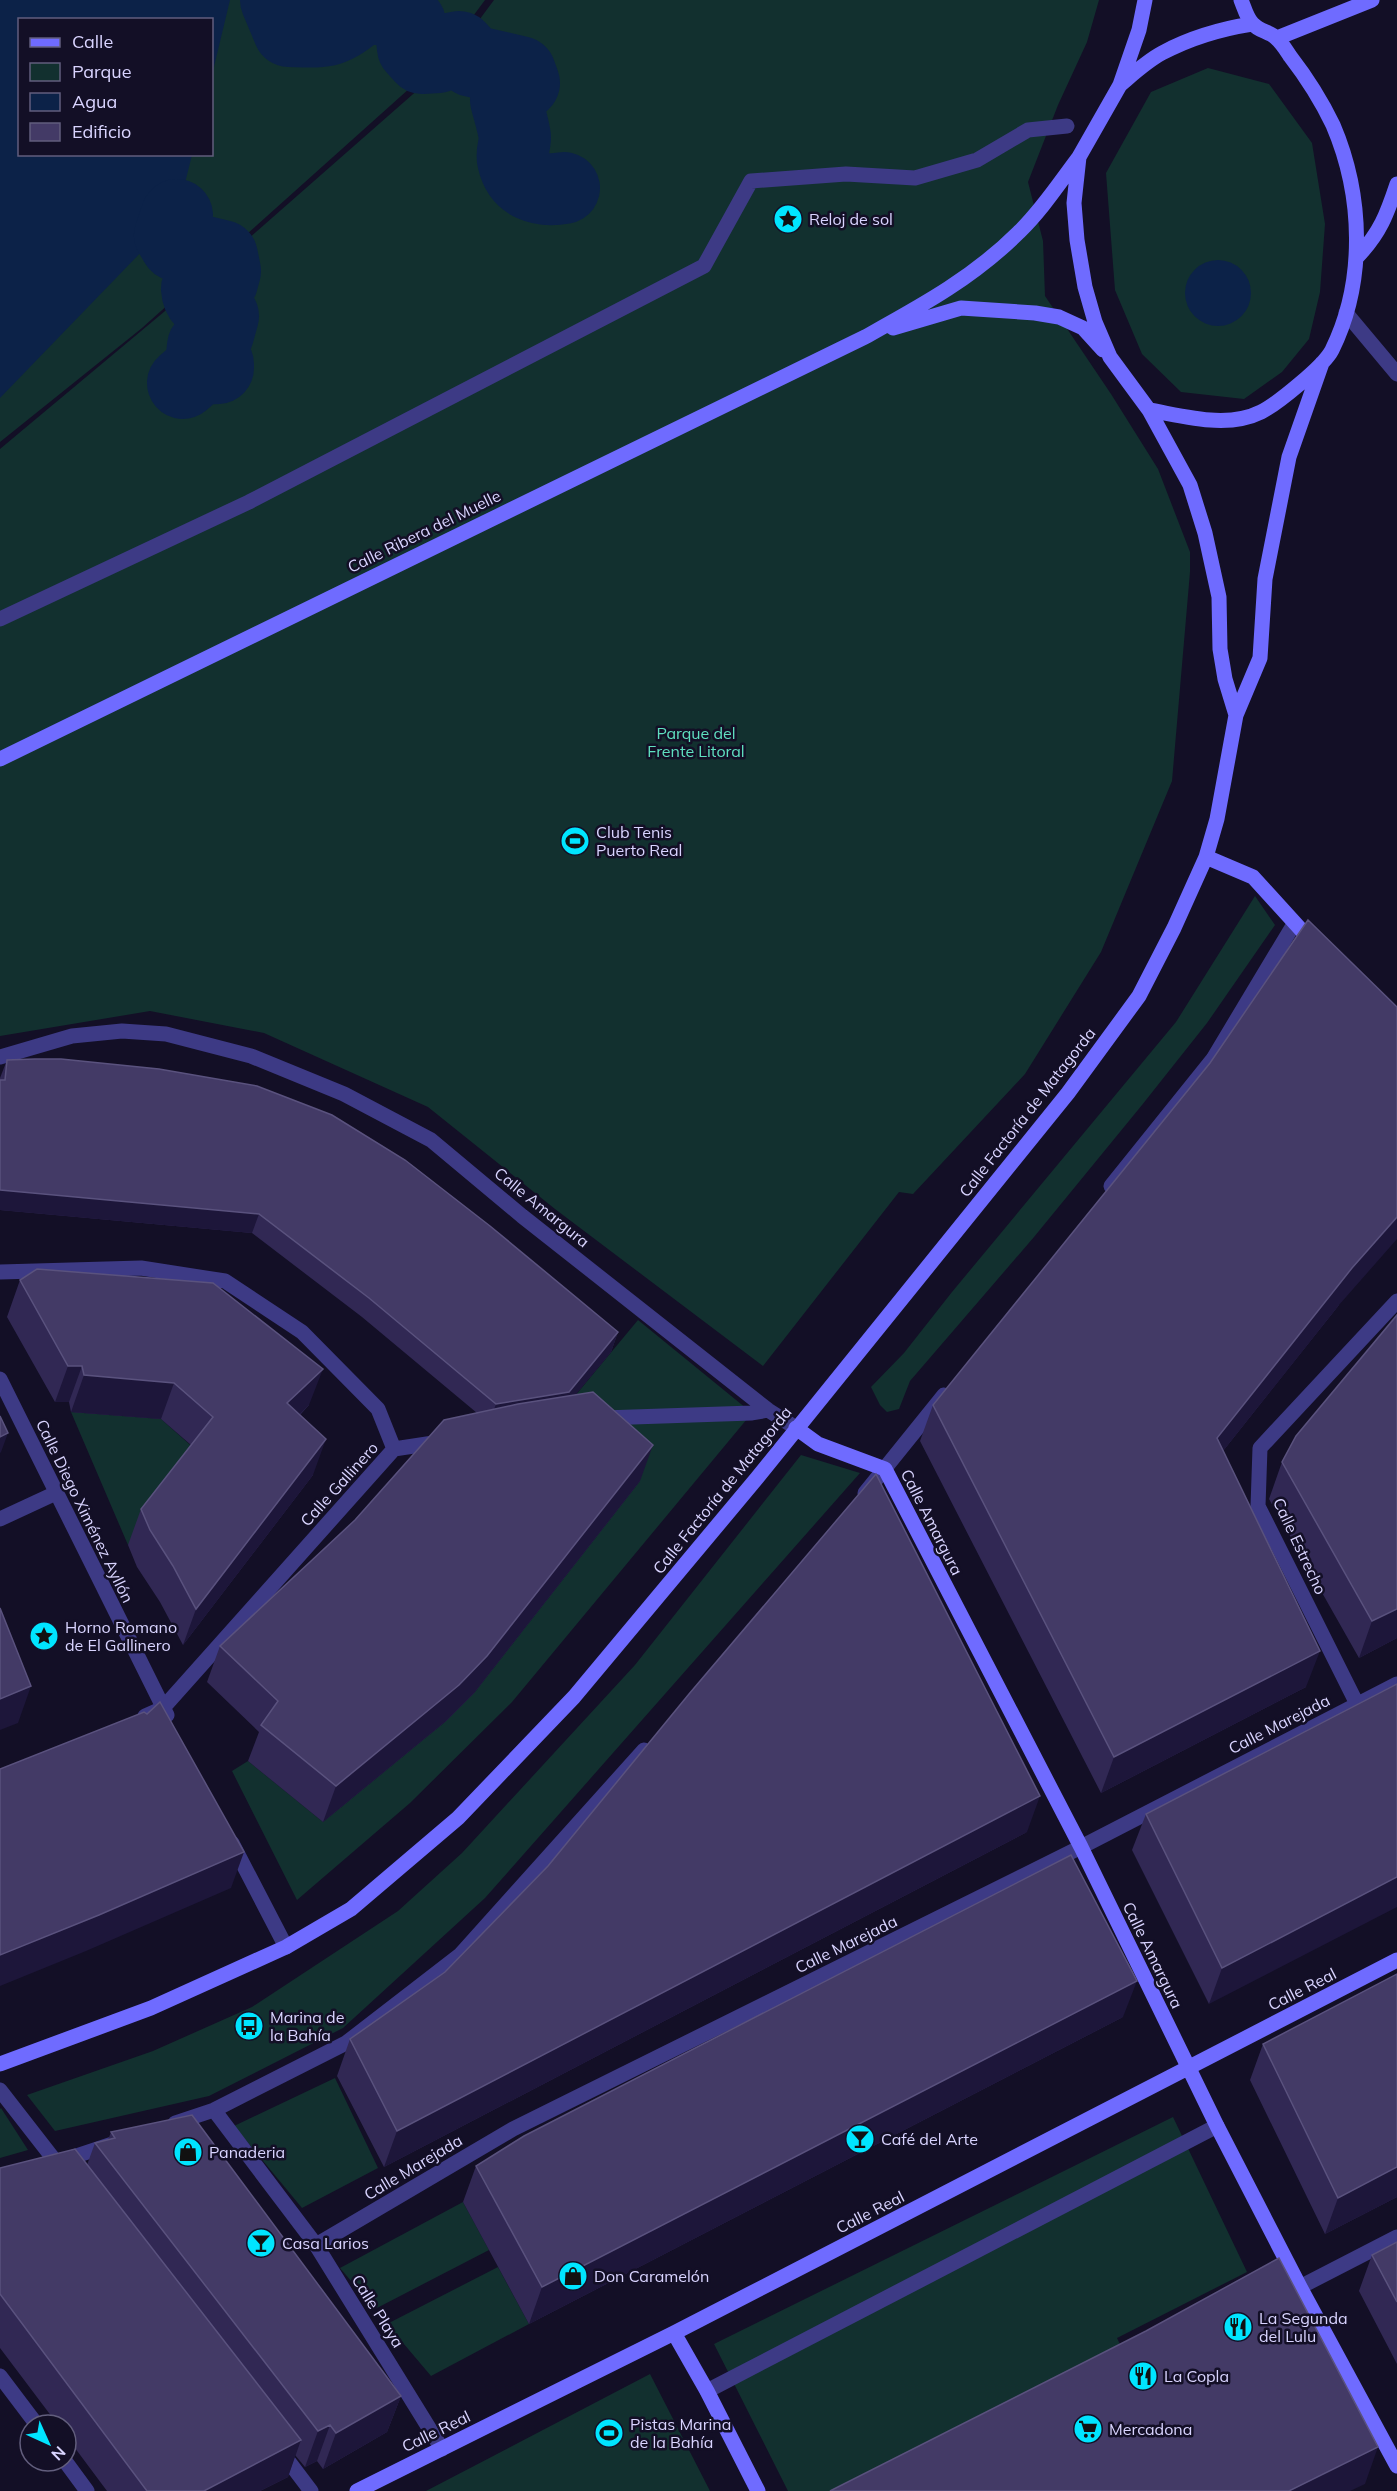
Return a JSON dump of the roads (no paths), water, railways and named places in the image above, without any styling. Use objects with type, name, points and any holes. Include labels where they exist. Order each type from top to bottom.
[{"type":"street","points":[[865,337],[944,294],[996,253],[1037,212],[1079,157],[1120,85],[1139,30],[1145,0]]},
{"type":"street","points":[[1149,410],[1209,420],[1233,419],[1260,413],[1284,396],[1322,363],[1331,351],[1346,313],[1358,256],[1352,187],[1333,127],[1312,84],[1277,38],[1252,24],[1241,0]]},
{"type":"street","points":[[1277,38],[1372,0]]},
{"type":"street","points":[[1120,85],[1160,54],[1188,40],[1222,29],[1252,24]]},
{"type":"street","points":[[0,619],[249,502],[704,266],[751,181],[846,174],[915,178],[977,160],[1028,130],[1066,126]]},
{"type":"street","points":[[1079,157],[1074,203],[1077,240],[1085,287],[1095,322],[1110,357]]},
{"type":"street","points":[[1358,256],[1378,231],[1397,184]]},
{"type":"street","points":[[865,337],[961,308],[1006,310],[1059,317],[1083,328],[1110,357],[1149,410],[1190,485],[1205,533],[1219,597],[1220,649],[1236,715]]},
{"type":"street","points":[[1346,313],[1397,374]]},
{"type":"street","name":"Calle Ribera del Muelle","points":[[0,759],[865,337]]},
{"type":"street","points":[[1236,715],[1260,658],[1265,579],[1289,457],[1322,363]]},
{"type":"street","name":"Calle Factoría de Matagorda","points":[[0,2064],[151,2008],[286,1947],[351,1908],[458,1818],[574,1697],[1068,1093],[1138,996],[1174,928],[1206,857],[1217,819],[1236,715]]},
{"type":"street","points":[[1206,857],[1252,878],[1325,956]]},
{"type":"street","points":[[1101,1199],[1213,1059],[1293,924]]},
{"type":"street","name":"Calle Amargura","points":[[0,1057],[72,1036],[122,1031],[166,1034],[251,1056],[344,1094],[431,1140],[522,1216],[768,1410],[818,1444],[885,1469],[1082,1847],[1216,2126],[1397,2466]]},
{"type":"street","name":"Calle Gallinero","points":[[0,1272],[141,1268],[225,1281],[302,1332],[378,1409],[394,1449],[163,1708],[131,1722]]},
{"type":"street","name":"Calle Estrecho","points":[[1358,1704],[1258,1506],[1260,1448],[1397,1301]]},
{"type":"street","name":"Calle Diego Ximénez Ayllón","points":[[0,1379],[174,1729]]},
{"type":"street","points":[[854,1505],[952,1385]]},
{"type":"street","points":[[587,1419],[752,1413],[768,1410]]},
{"type":"street","points":[[394,1449],[451,1440]]},
{"type":"street","points":[[0,1519],[56,1493]]},
{"type":"street","name":"Calle Marejada","points":[[316,2246],[513,2129],[1082,1847],[1397,1684]]},
{"type":"street","points":[[157,2129],[214,2110],[346,2043],[460,1955],[656,1737]]},
{"type":"street","points":[[227,1833],[286,1947]]},
{"type":"street","name":"Calle Real","points":[[357,2491],[674,2333],[1397,1960]]},
{"type":"street","points":[[0,2090],[50,2164],[70,2181]]},
{"type":"street","name":"Calle Playa","points":[[214,2110],[316,2246],[442,2449]]},
{"type":"street","points":[[707,2391],[1216,2126]]},
{"type":"street","points":[[50,2164],[124,2140]]},
{"type":"street","points":[[1300,2287],[1397,2237]]},
{"type":"street","points":[[674,2333],[707,2391],[758,2491]]},
{"type":"street","points":[[0,2376],[28,2413]]},
{"type":"street","points":[[268,2435],[311,2491]]},
{"type":"street","points":[[73,2473],[87,2491]]},
{"type":"water","points":[[0,0],[230,0],[213,71],[213,18],[18,18],[18,156],[192,156],[177,215],[0,398]]},
{"type":"water","points":[[1218,260],[1231,263],[1241,270],[1248,280],[1251,293],[1248,306],[1241,316],[1231,323],[1218,326],[1205,323],[1195,316],[1188,306],[1185,293],[1188,280],[1195,270],[1205,263]]},
{"type":"waterway","points":[[276,0],[289,31],[328,30],[343,23],[361,9],[394,9],[410,23],[413,48],[422,58],[438,57],[449,49],[459,47],[472,61],[520,72],[524,83],[506,100],[515,137],[513,157],[516,169],[525,181],[539,188],[564,188]]},
{"type":"waterway","points":[[177,215],[170,235],[176,245],[222,256],[225,271],[222,282],[211,286],[200,286],[197,289],[200,299],[223,316],[218,334],[203,346],[202,355],[207,364],[218,364],[218,368],[199,369],[183,383]]},
{"type":"place","name":"Reloj de sol","points":[[788,219]]},
{"type":"place","name":"Club Tenis Puerto Real","points":[[575,841]]},
{"type":"place","name":"Horno Romano de El Gallinero","points":[[44,1636]]},
{"type":"place","name":"Marina de la Bahía","points":[[249,2026]]},
{"type":"place","name":"Café del Arte","points":[[860,2139]]},
{"type":"place","name":"Panaderia","points":[[188,2152]]},
{"type":"place","name":"Casa Larios","points":[[261,2243]]},
{"type":"place","name":"Don Caramelón","points":[[573,2276]]},
{"type":"place","name":"La Segunda del Lulu","points":[[1238,2327]]},
{"type":"place","name":"La Copla","points":[[1143,2376]]},
{"type":"place","name":"Mercadona","points":[[1088,2429]]},
{"type":"place","name":"Pistas Marina de la Bahía","points":[[609,2433]]},
{"type":"park label","name":"Parque del Frente Litoral","points":[[696,742]]}]
